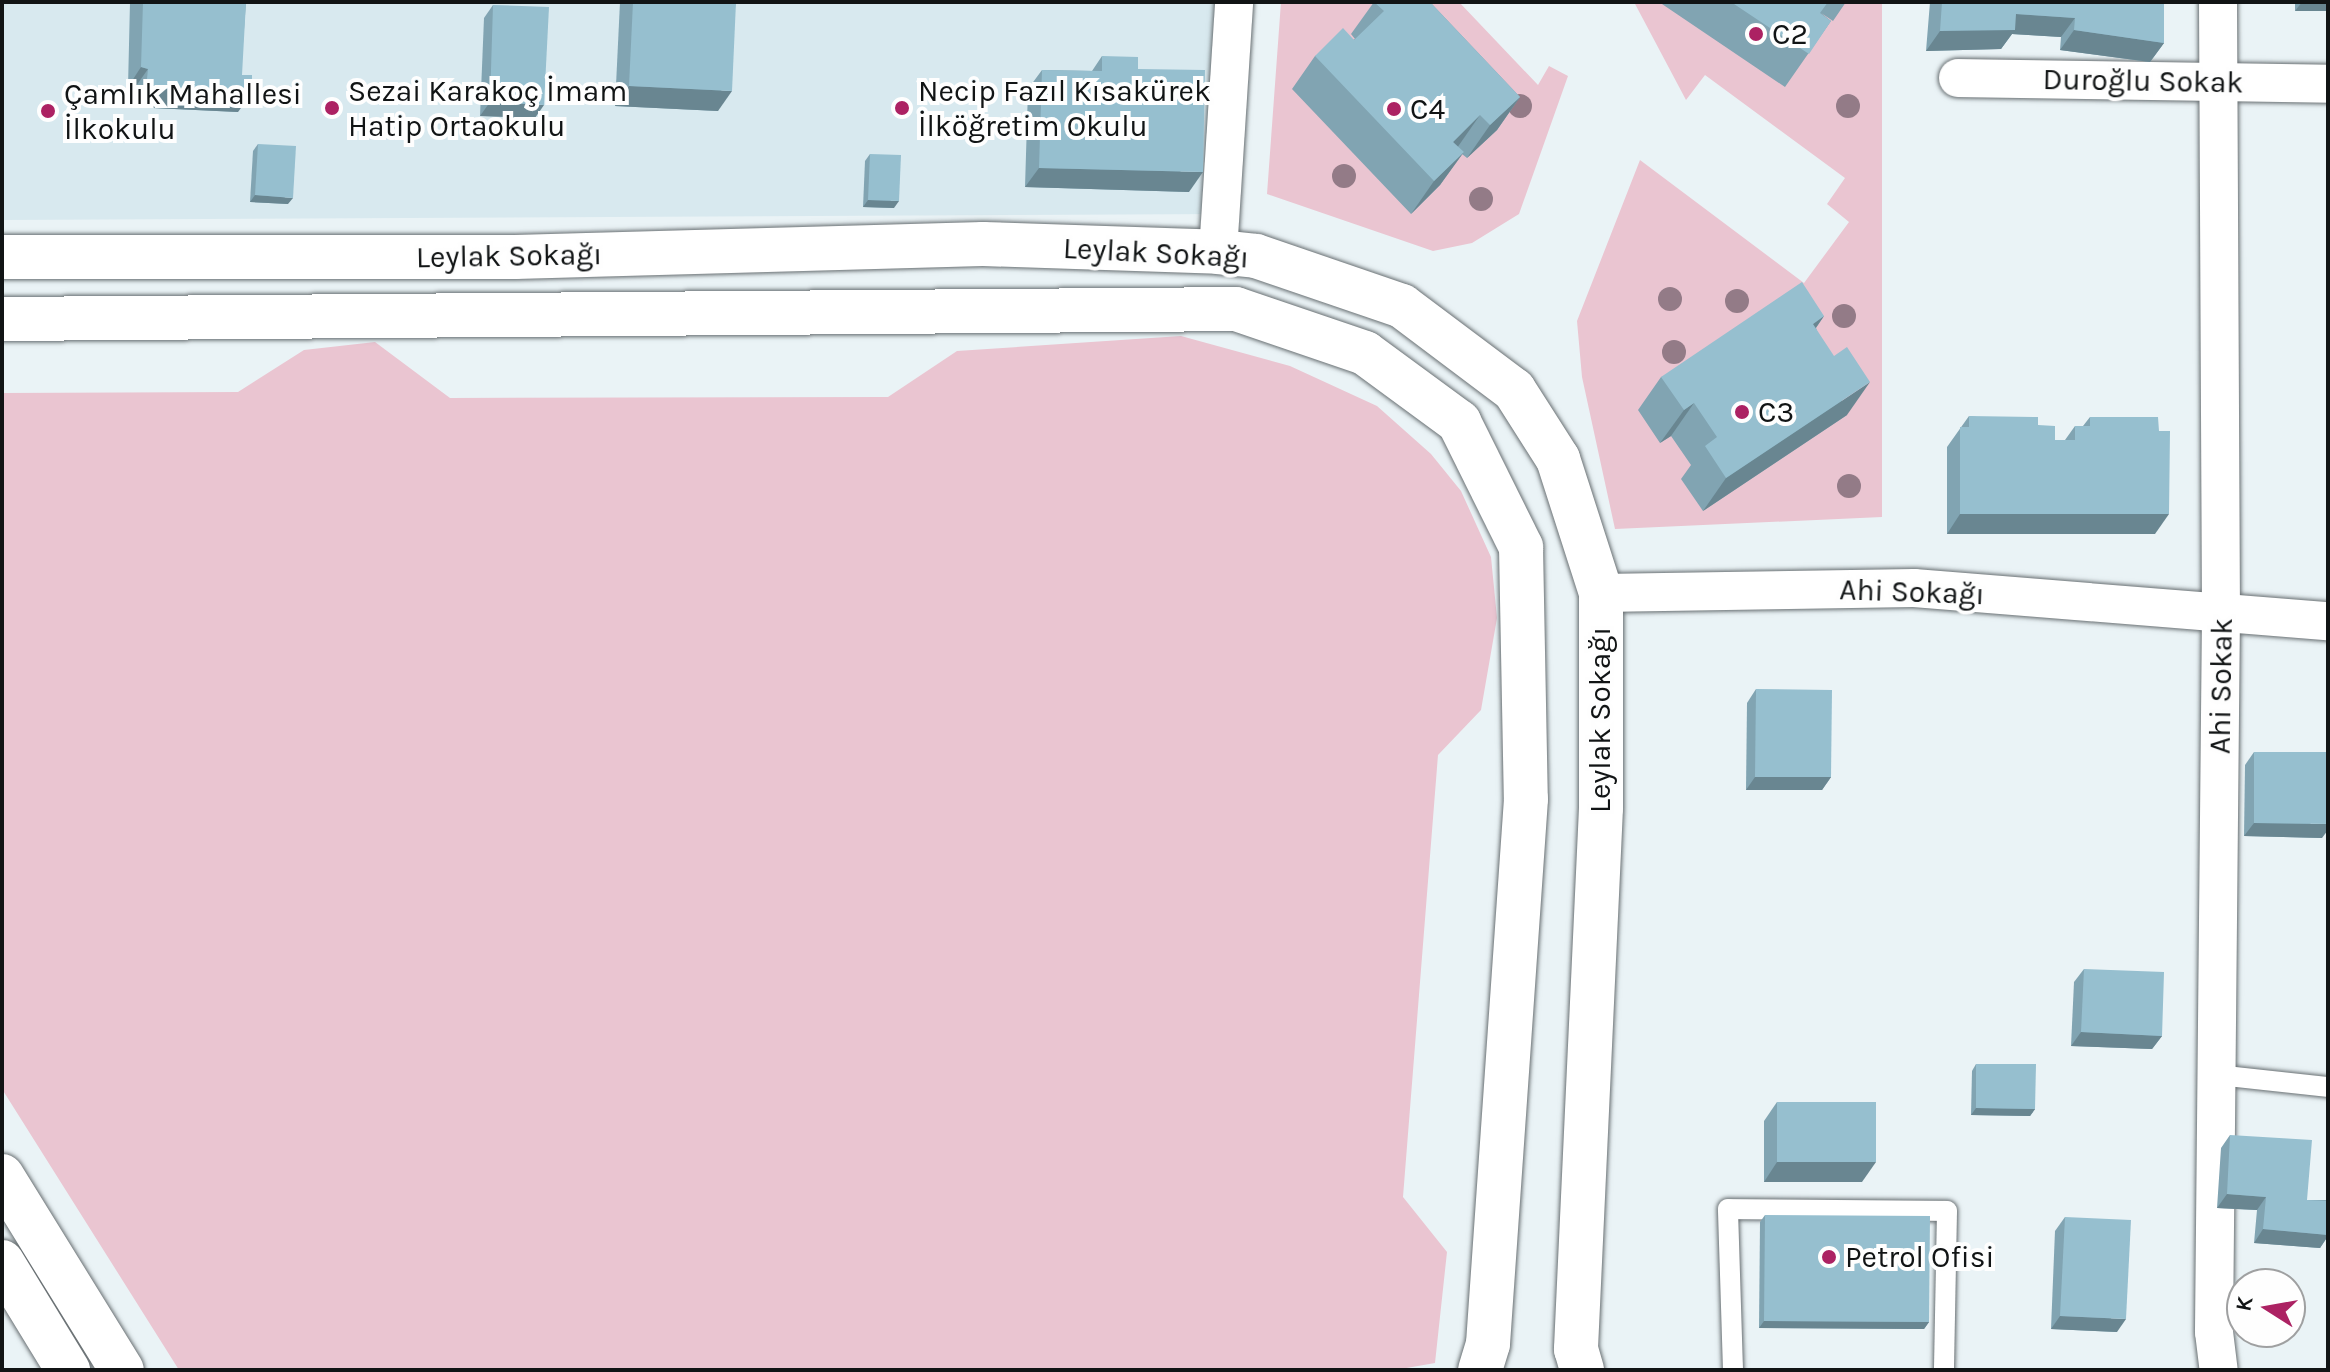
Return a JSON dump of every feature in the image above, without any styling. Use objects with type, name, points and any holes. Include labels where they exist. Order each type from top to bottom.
[{"type":"street","points":[[1218,252],[1234,2]]},
{"type":"street","name":"Ahi Sokak","points":[[2218,2],[2221,613],[2217,1075],[2219,1370]]},
{"type":"street","name":"Duroğlu Sokak","points":[[1958,78],[2328,84]]},
{"type":"street","name":"Leylak Sokağı","points":[[2,257],[515,257],[983,244],[1218,252],[1256,256],[1402,306],[1514,390],[1558,459],[1601,593],[1601,808],[1576,1349],[1582,1370]]},
{"type":"street","name":"Leylak Sokağı","points":[[2,319],[401,312],[1236,309],[1365,353],[1459,422],[1521,547],[1526,799],[1488,1344],[1480,1370]]},
{"type":"street","name":"Ahi Sokağı","points":[[1601,593],[1914,588],[2328,621]]},
{"type":"street","points":[[2,1176],[122,1370]]},
{"type":"street","points":[[2,1262],[68,1370]]},
{"type":"lane","points":[[2217,1075],[2328,1087]]},
{"type":"lane","points":[[1733,1370],[1728,1209],[1947,1211],[1944,1370]]},
{"type":"shaded area","points":[[2,2],[1239,2],[1226,214],[2,220]]},
{"type":"shaded area","points":[[1281,2],[1459,2],[1538,85],[1549,66],[1568,76],[1519,214],[1472,243],[1433,251],[1267,194]]},
{"type":"shaded area","points":[[1634,2],[1882,2],[1882,517],[1615,529],[1582,377],[1577,321],[1640,160],[1804,283],[1849,222],[1827,204],[1845,178],[1705,75],[1686,100]]},
{"type":"shaded area","points":[[1181,336],[1290,366],[1377,406],[1431,454],[1461,491],[1491,557],[1497,618],[1481,710],[1438,755],[1403,1197],[1447,1252],[1435,1363],[1395,1370],[179,1370],[2,1089],[2,393],[238,392],[304,350],[375,342],[450,398],[888,397],[957,351]]},
{"type":"building","points":[[143,2],[246,2],[242,75],[252,75],[252,93],[146,88],[148,69],[141,67]]},
{"type":"building","points":[[633,2],[736,2],[732,91],[629,86]]},
{"type":"building","points":[[1374,2],[1430,2],[1520,97],[1490,125],[1480,115],[1453,142],[1464,152],[1434,181],[1315,56],[1343,28],[1354,40],[1384,11]]},
{"type":"building","points":[[1731,2],[1828,2],[1820,13],[1831,21],[1809,54]]},
{"type":"building","points":[[1942,2],[2164,2],[2164,43],[2074,30],[2075,18],[2016,14],[2015,30],[1940,31]]},
{"type":"building","points":[[493,5],[549,7],[544,105],[490,102]]},
{"type":"building","points":[[1102,56],[1138,57],[1138,69],[1205,70],[1203,172],[1039,168],[1042,70],[1102,71]]},
{"type":"building","points":[[258,144],[296,146],[293,198],[255,195]]},
{"type":"building","points":[[870,154],[901,155],[899,201],[868,200]]},
{"type":"building","name":"C3","points":[[1802,282],[1824,316],[1813,324],[1834,356],[1847,347],[1870,382],[1726,478],[1705,446],[1717,437],[1694,403],[1684,410],[1661,377]]},
{"type":"building","points":[[1969,416],[2038,417],[2038,425],[2055,426],[2055,440],[2075,440],[2075,426],[2090,426],[2090,417],[2158,417],[2159,431],[2170,431],[2169,514],[1960,514],[1960,427],[1969,427]]},
{"type":"building","points":[[1756,689],[1832,690],[1831,777],[1755,777]]},
{"type":"building","points":[[2254,752],[2328,752],[2328,824],[2254,823]]},
{"type":"building","points":[[2084,969],[2164,972],[2162,1036],[2081,1032]]},
{"type":"building","points":[[1976,1064],[2036,1064],[2035,1109],[1976,1108]]},
{"type":"building","points":[[1777,1102],[1876,1102],[1876,1162],[1777,1162]]},
{"type":"building","points":[[2230,1135],[2312,1140],[2307,1200],[2328,1201],[2328,1235],[2263,1229],[2266,1197],[2227,1194]]},
{"type":"building","points":[[1765,1215],[1930,1216],[1929,1322],[1764,1321]]},
{"type":"building","points":[[2065,1217],[2131,1220],[2126,1319],[2060,1316]]},
{"type":"place","name":"C2","points":[[1756,34]]},
{"type":"place","name":"Sezai Karakoç İmam Hatip Ortaokulu","points":[[332,108]]},
{"type":"place","name":"Necip Fazıl Kısakürek İlköğretim Okulu","points":[[902,108]]},
{"type":"place","name":"C4","points":[[1394,109]]},
{"type":"place","name":"Çamlık Mahallesi İlkokulu","points":[[48,111]]},
{"type":"place","name":"C3","points":[[1742,412]]},
{"type":"place","name":"Petrol Ofisi","points":[[1829,1257]]}]
